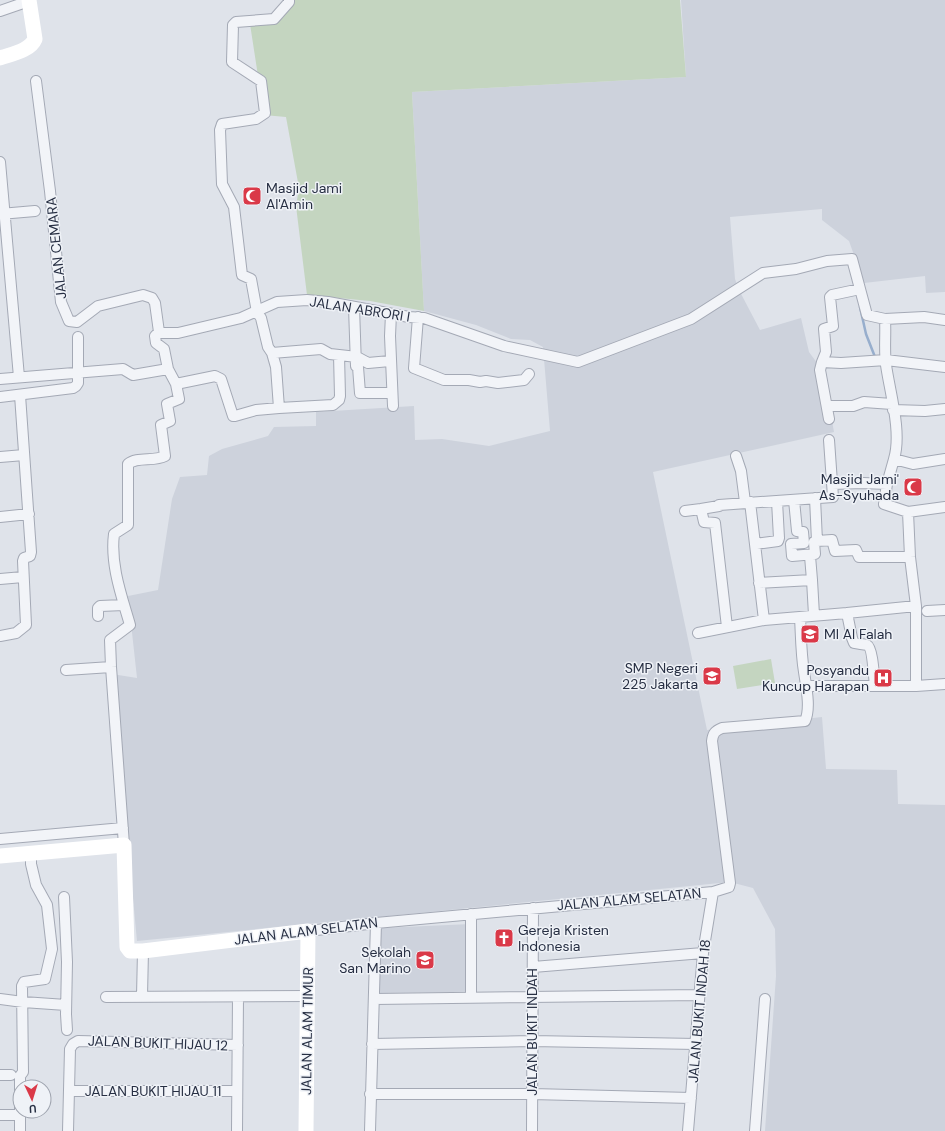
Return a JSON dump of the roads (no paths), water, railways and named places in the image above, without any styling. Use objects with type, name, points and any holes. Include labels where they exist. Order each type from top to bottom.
[{"type":"street","points":[[0,11],[29,0],[35,39],[28,48],[0,58]]},
{"type":"street","points":[[279,408],[276,367],[272,353],[268,347],[261,318],[257,312],[251,279],[242,275],[234,207],[222,184],[220,130],[222,124],[256,119],[265,113],[261,81],[232,62],[232,28],[234,24],[236,22],[274,19],[289,2],[289,0]]},
{"type":"street","name":"JALAN CEMARA","points":[[36,81],[50,192],[61,302],[69,321],[77,322],[98,306],[142,295],[152,298],[155,303],[159,332]]},
{"type":"street","points":[[0,162],[2,214],[19,377]]},
{"type":"street","points":[[2,214],[35,211]]},
{"type":"street","name":"JALAN ABRORI I","points":[[257,312],[277,302],[307,300],[328,302],[391,314],[424,318],[504,346],[578,362],[691,319],[763,273],[796,269],[827,261],[849,259],[857,290]]},
{"type":"street","points":[[829,419],[820,370],[826,352],[824,329],[834,326],[830,297],[832,295],[857,290],[867,315],[885,319],[924,317],[945,320]]},
{"type":"street","points":[[354,307],[355,356],[356,366],[358,367],[360,393],[392,393]]},
{"type":"street","points":[[0,856],[124,845],[110,640],[130,626],[115,568],[113,544],[114,534],[128,525],[128,464],[132,461],[165,456],[161,425],[170,421],[167,404],[179,399],[176,384],[168,369],[164,349],[156,343],[155,336],[159,332],[178,333],[241,318],[257,312]]},
{"type":"street","points":[[391,314],[390,361],[393,406]]},
{"type":"street","points":[[418,317],[414,368],[443,380],[469,380],[498,383],[524,380],[529,374]]},
{"type":"street","points":[[885,319],[882,361],[893,407],[896,425],[897,450],[887,484],[884,504],[904,510],[945,507]]},
{"type":"street","points":[[0,397],[73,388],[76,386],[78,383],[78,337]]},
{"type":"street","points":[[272,353],[321,349],[330,354],[355,356],[368,362],[390,361]]},
{"type":"street","points":[[176,384],[216,376],[218,377],[221,379],[232,416],[256,410],[330,406],[336,404],[339,400],[339,355]]},
{"type":"street","points":[[822,362],[841,363],[882,361],[945,367]]},
{"type":"street","points":[[0,379],[123,369],[133,375],[168,369]]},
{"type":"street","points":[[0,636],[16,634],[26,625],[23,561],[24,558],[30,556],[32,552],[20,395]]},
{"type":"street","points":[[827,406],[853,406],[864,402],[925,411],[945,409]]},
{"type":"street","points":[[685,511],[720,506],[720,504],[833,497],[829,440]]},
{"type":"street","points":[[0,457],[24,455]]},
{"type":"street","points":[[736,456],[748,502],[755,544],[764,620]]},
{"type":"street","points":[[894,459],[913,464],[945,459]]},
{"type":"street","points":[[832,484],[887,484]]},
{"type":"street","points":[[794,500],[797,531],[803,532],[804,543],[791,544],[792,556],[810,556],[815,554],[814,542],[817,541],[815,498]]},
{"type":"street","points":[[755,544],[776,542],[779,538],[777,501]]},
{"type":"street","points":[[701,509],[704,522],[715,523],[727,628]]},
{"type":"street","points":[[904,510],[916,606],[916,686]]},
{"type":"street","points":[[0,516],[29,514]]},
{"type":"street","points":[[817,541],[833,540],[835,551],[856,550],[859,557],[910,557]]},
{"type":"street","points":[[810,556],[814,615]]},
{"type":"street","points":[[0,579],[23,577]]},
{"type":"street","points":[[759,583],[812,580]]},
{"type":"street","points":[[98,616],[98,608],[100,606],[124,604]]},
{"type":"street","points":[[698,633],[764,620],[916,606]]},
{"type":"street","points":[[927,611],[945,610]]},
{"type":"street","points":[[847,613],[854,643],[866,645],[870,648],[874,670],[874,686]]},
{"type":"street","points":[[713,892],[725,889],[730,883],[712,736],[715,731],[722,728],[805,721],[808,707],[807,686],[804,673],[800,617]]},
{"type":"street","points":[[66,670],[111,667]]},
{"type":"street","points":[[807,686],[916,686],[945,684]]},
{"type":"street","points":[[0,839],[122,828]]},
{"type":"street","name":"JALAN ALAM SELATAN","points":[[124,845],[127,947],[130,951],[143,951],[376,923],[713,892]]},
{"type":"street","points":[[0,1076],[16,1075],[24,1072],[22,986],[24,982],[45,979],[52,949],[47,906],[36,886],[31,864],[31,854]]},
{"type":"street","name":"JALAN BUKIT INDAH 18","points":[[688,1131],[703,953],[713,892]]},
{"type":"street","points":[[64,897],[67,962],[67,1030]]},
{"type":"street","name":"JALAN BUKIT INDAH","points":[[532,1131],[533,908]]},
{"type":"street","points":[[470,997],[471,914]]},
{"type":"street","points":[[370,1131],[376,923]]},
{"type":"street","name":"JALAN ALAM TIMUR","points":[[306,1131],[308,930]]},
{"type":"street","points":[[142,996],[143,951]]},
{"type":"street","points":[[532,967],[703,953]]},
{"type":"street","points":[[374,999],[700,995]]},
{"type":"street","points":[[106,997],[307,996]]},
{"type":"street","points":[[237,1131],[238,997]]},
{"type":"street","points":[[0,999],[23,1002],[66,1004]]},
{"type":"street","points":[[755,1131],[765,999]]},
{"type":"street","points":[[372,1044],[532,1040],[696,1044]]},
{"type":"street","name":"JALAN BUKIT HIJAU 12","points":[[69,1091],[70,1049],[72,1044],[78,1041],[238,1046]]},
{"type":"street","points":[[16,1075],[16,1079]]},
{"type":"street","points":[[68,1131],[69,1091]]},
{"type":"street","name":"JALAN BUKIT HIJAU 11","points":[[69,1091],[237,1091]]},
{"type":"street","points":[[370,1094],[532,1094],[691,1098]]},
{"type":"street","points":[[0,1115],[12,1115]]},
{"type":"street","points":[[20,1119],[20,1131]]},
{"type":"waterway","points":[[860,307],[866,334],[875,357]]},
{"type":"place","name":"Masjid Jami Al'Amin","points":[[252,196]]},
{"type":"place","name":"Masjid Jami' As-Syuhada","points":[[913,487]]},
{"type":"place","name":"MI Al Falah","points":[[810,634]]},
{"type":"place","name":"SMP Negeri 225 Jakarta","points":[[712,676]]},
{"type":"place","name":"Posyandu Kuncup Harapan","points":[[883,678]]},
{"type":"place","name":"Gereja Kristen Indonesia","points":[[504,938]]},
{"type":"place","name":"Sekolah San Marino","points":[[425,960]]}]
